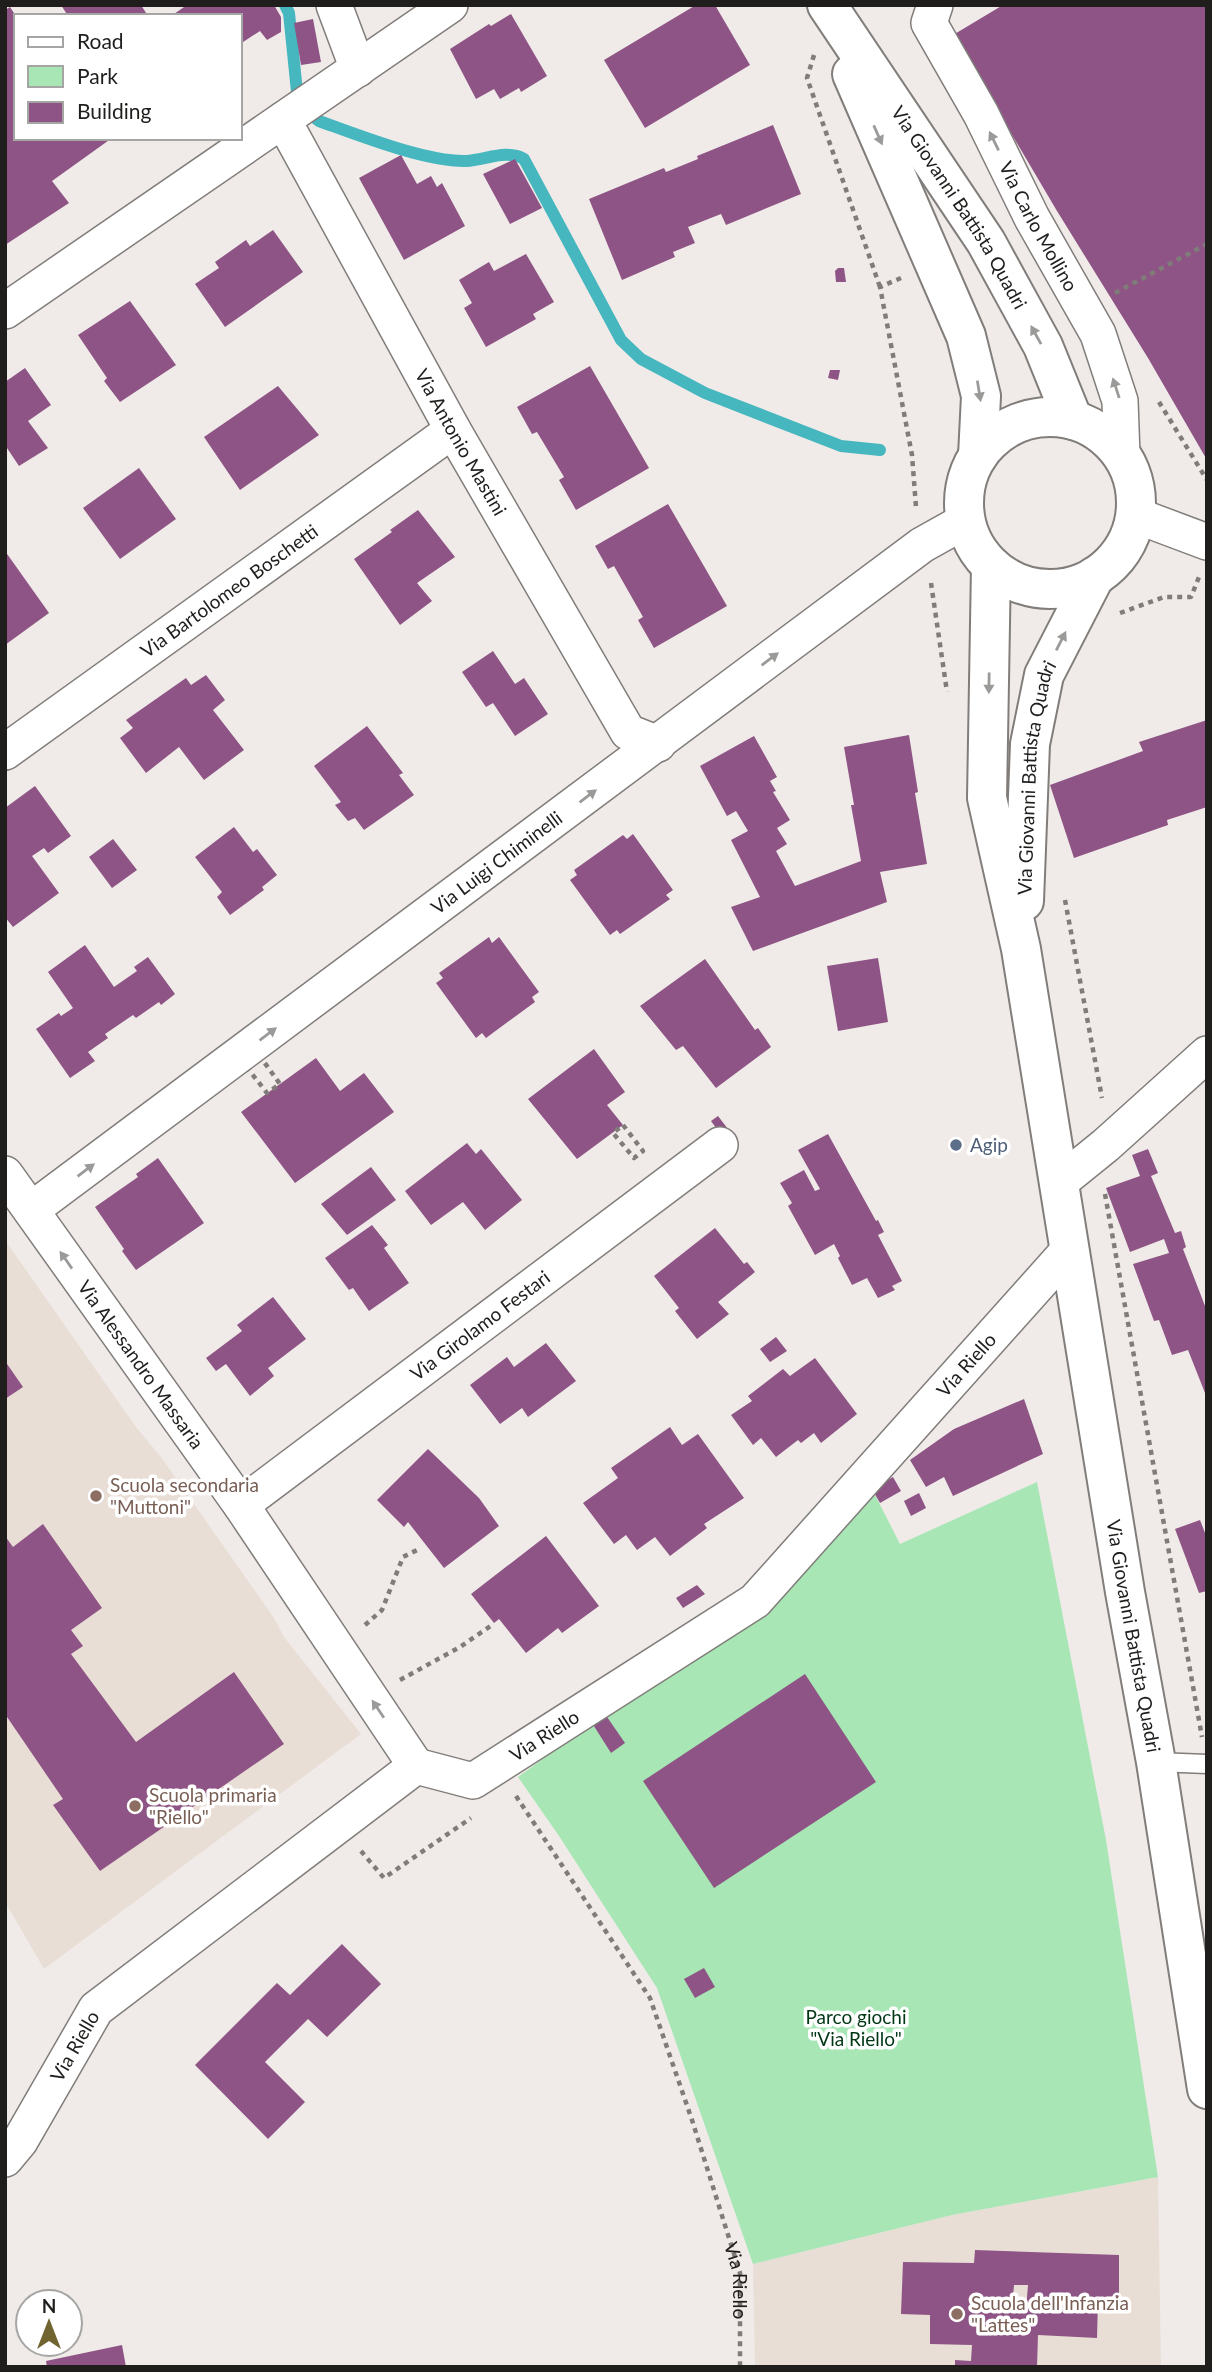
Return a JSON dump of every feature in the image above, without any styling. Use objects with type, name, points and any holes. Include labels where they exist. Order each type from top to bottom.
[{"type":"main road","name":"Via Giovanni Battista Quadri","points":[[825,9],[986,242],[1042,346],[1073,420]]},
{"type":"main road","name":"Via Giovanni Battista Quadri","points":[[825,9],[966,337],[981,396],[978,456]]},
{"type":"main road","name":"Via Giovanni Battista Quadri","points":[[1046,418],[1073,420],[1108,440],[1122,456],[1133,484],[1135,515],[1128,539],[1114,560],[1095,576],[1069,587],[1041,589],[1014,582],[991,566],[975,546],[965,521],[964,494],[971,468],[996,436],[1020,423],[1046,418]]},
{"type":"main road","name":"Via Giovanni Battista Quadri","points":[[991,566],[987,798],[1021,949],[1125,1592],[1156,1762],[1207,2089]]},
{"type":"main road","name":"Via Giovanni Battista Quadri","points":[[1021,949],[1030,744],[1044,675],[1095,576]]},
{"type":"street","points":[[334,5],[358,69]]},
{"type":"street","points":[[5,311],[450,5]]},
{"type":"street","name":"Via Carlo Mollino","points":[[935,5],[929,23],[981,114],[1032,218],[1098,334],[1120,401],[1122,456]]},
{"type":"street","name":"Via Antonio Mastini","points":[[283,120],[453,430],[628,732],[658,744]]},
{"type":"street","name":"Via Bartolomeo Boschetti","points":[[5,752],[453,430]]},
{"type":"street","points":[[1135,515],[1207,542]]},
{"type":"street","name":"Via Luigi Chiminelli","points":[[31,1210],[922,545],[965,521]]},
{"type":"street","points":[[1059,1183],[1106,1145],[1207,1054]]},
{"type":"street","name":"Via Girolamo Festari","points":[[241,1505],[720,1145]]},
{"type":"street","name":"Via Alessandro Massaria","points":[[5,1174],[241,1505],[415,1766]]},
{"type":"street","name":"Via Riello","points":[[10,2142],[96,2009],[415,1766],[473,1781],[755,1601],[1069,1250]]},
{"type":"lane","points":[[1156,1762],[1207,1764]]},
{"type":"path","points":[[825,9],[807,78],[880,287]]},
{"type":"path","points":[[1115,293],[1207,244]]},
{"type":"path","points":[[1157,398],[1207,480]]},
{"type":"path","points":[[931,583],[949,704]]},
{"type":"path","points":[[623,1125],[643,1150],[634,1158],[613,1133],[623,1125]]},
{"type":"path","points":[[382,1611],[402,1557],[421,1548]]},
{"type":"path","points":[[370,1698],[460,1647],[492,1625]]},
{"type":"path","name":"Via Riello","points":[[511,1789],[650,1998],[740,2273],[740,2367]]},
{"type":"path","points":[[338,1824],[384,1878],[480,1811]]},
{"type":"shaded area","name":"Scuola primaria \"Riello\"","points":[[5,1240],[136,1427],[161,1457],[274,1618],[284,1637],[361,1734],[44,1969],[5,1902]]},
{"type":"shaded area","name":"Scuola dell'Infanzia \"Lattes\"","points":[[1158,2177],[1161,2367],[755,2367],[753,2264],[952,2215]]},
{"type":"green space","name":"Parco giochi \"Via Riello\"","points":[[1037,1482],[1106,1840],[1158,2177],[952,2215],[753,2264],[657,1988],[518,1777],[592,1723],[872,1489],[900,1544]]},
{"type":"building","points":[[61,5],[141,5],[147,14],[67,14]]},
{"type":"building","points":[[187,5],[274,5],[281,17],[281,32],[267,40],[260,31],[242,43],[242,14],[174,14]]},
{"type":"building","points":[[696,5],[715,5],[750,65],[645,128],[604,60]]},
{"type":"building","points":[[1003,5],[1207,5],[1207,460],[953,35]]},
{"type":"building","points":[[10,7],[15,14],[14,140],[109,140],[52,181],[69,203],[5,245],[5,10]]},
{"type":"building","points":[[511,14],[547,76],[521,92],[519,88],[500,99],[494,89],[476,99],[450,49],[489,24],[491,26]]},
{"type":"building","points":[[313,19],[321,62],[301,65],[294,23]]},
{"type":"building","points":[[773,125],[801,194],[726,225],[721,214],[688,227],[695,243],[673,252],[675,257],[622,280],[589,199],[664,168],[666,172],[698,159],[697,156]]},
{"type":"building","points":[[401,155],[417,184],[431,176],[437,187],[442,183],[465,226],[404,260],[359,178]]},
{"type":"building","points":[[515,159],[542,208],[510,224],[483,174]]},
{"type":"building","points":[[273,230],[303,272],[225,327],[195,284],[219,268],[215,262],[246,240],[250,246]]},
{"type":"building","points":[[526,254],[554,302],[533,314],[536,319],[486,347],[464,308],[472,303],[459,280],[489,262],[494,271]]},
{"type":"building","points":[[844,268],[846,282],[836,282],[835,271]]},
{"type":"building","points":[[130,301],[176,365],[120,402],[104,381],[107,378],[78,335]]},
{"type":"building","points":[[590,366],[649,468],[576,510],[559,480],[564,477],[537,432],[532,434],[517,407]]},
{"type":"building","points":[[25,368],[51,405],[28,421],[48,448],[19,466],[5,445],[5,382]]},
{"type":"building","points":[[830,370],[840,370],[838,380],[828,378]]},
{"type":"building","points":[[278,386],[319,435],[240,490],[204,437]]},
{"type":"building","points":[[139,468],[176,519],[120,559],[83,508]]},
{"type":"building","points":[[668,504],[727,606],[654,648],[638,620],[643,617],[614,566],[608,569],[595,546]]},
{"type":"building","points":[[418,510],[455,557],[417,583],[432,601],[400,625],[354,559]]},
{"type":"building","points":[[5,551],[49,613],[5,645]]},
{"type":"building","points":[[493,651],[515,684],[524,678],[548,714],[515,736],[493,703],[486,707],[462,672]]},
{"type":"building","points":[[206,675],[225,700],[213,710],[244,750],[204,780],[179,747],[146,773],[120,738],[133,728],[126,720],[186,678],[191,685]]},
{"type":"building","points":[[1207,720],[1207,807],[1167,820],[1168,825],[1074,858],[1050,785],[1143,751],[1139,742]]},
{"type":"building","points":[[367,726],[403,773],[399,775],[414,795],[364,830],[355,818],[348,821],[335,805],[341,802],[314,766]]},
{"type":"building","points":[[909,735],[927,864],[880,872],[887,902],[753,951],[731,907],[760,897],[731,840],[748,831],[736,811],[727,816],[700,766],[754,736],[777,777],[770,781],[776,791],[773,792],[790,820],[777,828],[787,844],[776,851],[795,886],[861,861],[844,747]]},
{"type":"building","points":[[35,786],[71,836],[48,853],[44,848],[32,856],[59,893],[13,927],[5,917],[5,808]]},
{"type":"building","points":[[234,827],[253,852],[257,849],[277,875],[262,887],[264,890],[230,915],[217,897],[222,892],[195,857]]},
{"type":"building","points":[[633,834],[673,890],[666,895],[670,899],[620,934],[617,930],[610,935],[570,880],[577,875],[574,870],[623,835],[627,839]]},
{"type":"building","points":[[113,839],[137,870],[112,888],[89,857]]},
{"type":"building","points":[[489,937],[492,943],[499,937],[539,992],[532,997],[535,1002],[486,1038],[482,1033],[476,1038],[436,983],[443,978],[439,973]]},
{"type":"building","points":[[85,945],[114,987],[137,971],[134,967],[148,957],[175,994],[136,1018],[133,1015],[105,1034],[108,1038],[88,1052],[95,1061],[70,1078],[36,1029],[59,1013],[61,1016],[73,1008],[48,972]]},
{"type":"building","points":[[878,958],[888,1022],[838,1031],[827,966]]},
{"type":"building","points":[[705,959],[755,1030],[758,1028],[771,1047],[716,1088],[683,1046],[676,1050],[640,1006]]},
{"type":"building","points":[[594,1049],[625,1092],[607,1105],[623,1125],[577,1159],[528,1099]]},
{"type":"building","points":[[316,1058],[340,1091],[364,1073],[394,1112],[295,1183],[241,1112]]},
{"type":"building","points":[[718,1116],[728,1129],[721,1135],[711,1121]]},
{"type":"building","points":[[828,1134],[876,1221],[878,1220],[884,1232],[878,1235],[902,1281],[892,1286],[895,1290],[878,1298],[867,1278],[852,1285],[834,1244],[815,1255],[788,1206],[792,1203],[780,1183],[804,1170],[815,1191],[820,1189],[798,1150]]},
{"type":"building","points":[[467,1143],[476,1154],[481,1149],[522,1200],[485,1230],[463,1202],[431,1225],[405,1191]]},
{"type":"building","points":[[1148,1149],[1158,1173],[1151,1176],[1175,1233],[1181,1231],[1186,1247],[1183,1249],[1207,1311],[1207,1398],[1188,1350],[1172,1355],[1159,1320],[1154,1321],[1133,1264],[1169,1253],[1164,1239],[1130,1252],[1106,1188],[1140,1176],[1132,1155]]},
{"type":"building","points":[[158,1158],[204,1223],[136,1270],[95,1207],[138,1177],[136,1174]]},
{"type":"building","points":[[371,1167],[396,1200],[347,1235],[321,1204]]},
{"type":"building","points":[[372,1225],[388,1245],[384,1248],[409,1283],[369,1311],[353,1288],[349,1290],[325,1258]]},
{"type":"building","points":[[715,1228],[744,1264],[747,1262],[755,1272],[718,1302],[729,1314],[697,1339],[675,1311],[679,1308],[654,1276]]},
{"type":"building","points":[[273,1297],[306,1339],[268,1368],[274,1376],[250,1396],[226,1364],[216,1371],[206,1358],[242,1331],[237,1325]]},
{"type":"building","points":[[776,1337],[787,1351],[770,1362],[760,1349]]},
{"type":"building","points":[[546,1343],[576,1381],[528,1417],[522,1408],[500,1424],[470,1385],[507,1357],[514,1367]]},
{"type":"building","points":[[815,1358],[857,1414],[821,1443],[814,1433],[801,1443],[798,1440],[776,1457],[761,1438],[753,1445],[731,1415],[752,1401],[748,1396],[783,1369],[790,1376]]},
{"type":"building","points":[[5,1361],[23,1387],[5,1399]]},
{"type":"building","points":[[1024,1399],[1043,1454],[953,1496],[944,1477],[926,1487],[910,1460],[954,1429]]},
{"type":"building","points":[[670,1427],[682,1445],[698,1434],[744,1498],[704,1524],[707,1528],[670,1556],[655,1537],[637,1550],[626,1535],[614,1544],[583,1503],[618,1478],[611,1468]]},
{"type":"building","points":[[428,1449],[479,1498],[499,1526],[444,1568],[408,1522],[404,1527],[377,1500]]},
{"type":"building","points":[[893,1477],[901,1491],[880,1503],[872,1489]]},
{"type":"building","points":[[919,1493],[926,1508],[911,1516],[904,1501]]},
{"type":"building","points":[[1200,1520],[1207,1538],[1207,1591],[1199,1593],[1175,1529]]},
{"type":"building","points":[[43,1524],[102,1608],[71,1630],[83,1646],[71,1654],[136,1742],[234,1672],[284,1744],[100,1871],[53,1805],[63,1799],[5,1714],[5,1536],[13,1547]]},
{"type":"building","points":[[546,1536],[599,1606],[562,1633],[558,1628],[526,1653],[499,1619],[494,1623],[471,1594]]},
{"type":"building","points":[[697,1585],[705,1594],[683,1608],[676,1598]]},
{"type":"building","points":[[805,1674],[876,1782],[714,1888],[643,1781]]},
{"type":"building","points":[[605,1714],[625,1743],[611,1753],[592,1723]]},
{"type":"building","points":[[342,1944],[381,1984],[327,2037],[308,2019],[265,2062],[305,2102],[268,2139],[195,2065],[277,1983],[290,1995]]},
{"type":"building","points":[[704,1968],[715,1987],[695,1998],[684,1979]]},
{"type":"building","points":[[975,2250],[1119,2255],[1119,2301],[1098,2300],[1097,2338],[1038,2335],[1037,2367],[955,2367],[955,2360],[971,2361],[972,2345],[930,2344],[930,2315],[901,2314],[903,2262],[974,2263]],"holes":[[[1014,2285],[1028,2285],[1026,2310],[1012,2309]]]},
{"type":"building","points":[[122,2345],[126,2367],[47,2367],[46,2361],[84,2358],[84,2353]]},
{"type":"waterway","points":[[285,5],[289,13],[297,92],[306,111],[319,121],[392,147],[432,157],[466,161],[510,155],[524,159],[621,340],[641,359],[705,393],[841,446],[880,450]]},
{"type":"place","name":"Agip","points":[[956,1145]]},
{"type":"place","name":"Scuola secondaria \"Muttoni\"","points":[[96,1496]]},
{"type":"place","name":"Scuola primaria \"Riello\"","points":[[135,1806]]},
{"type":"place","name":"Scuola dell'Infanzia \"Lattes\"","points":[[957,2314]]}]
